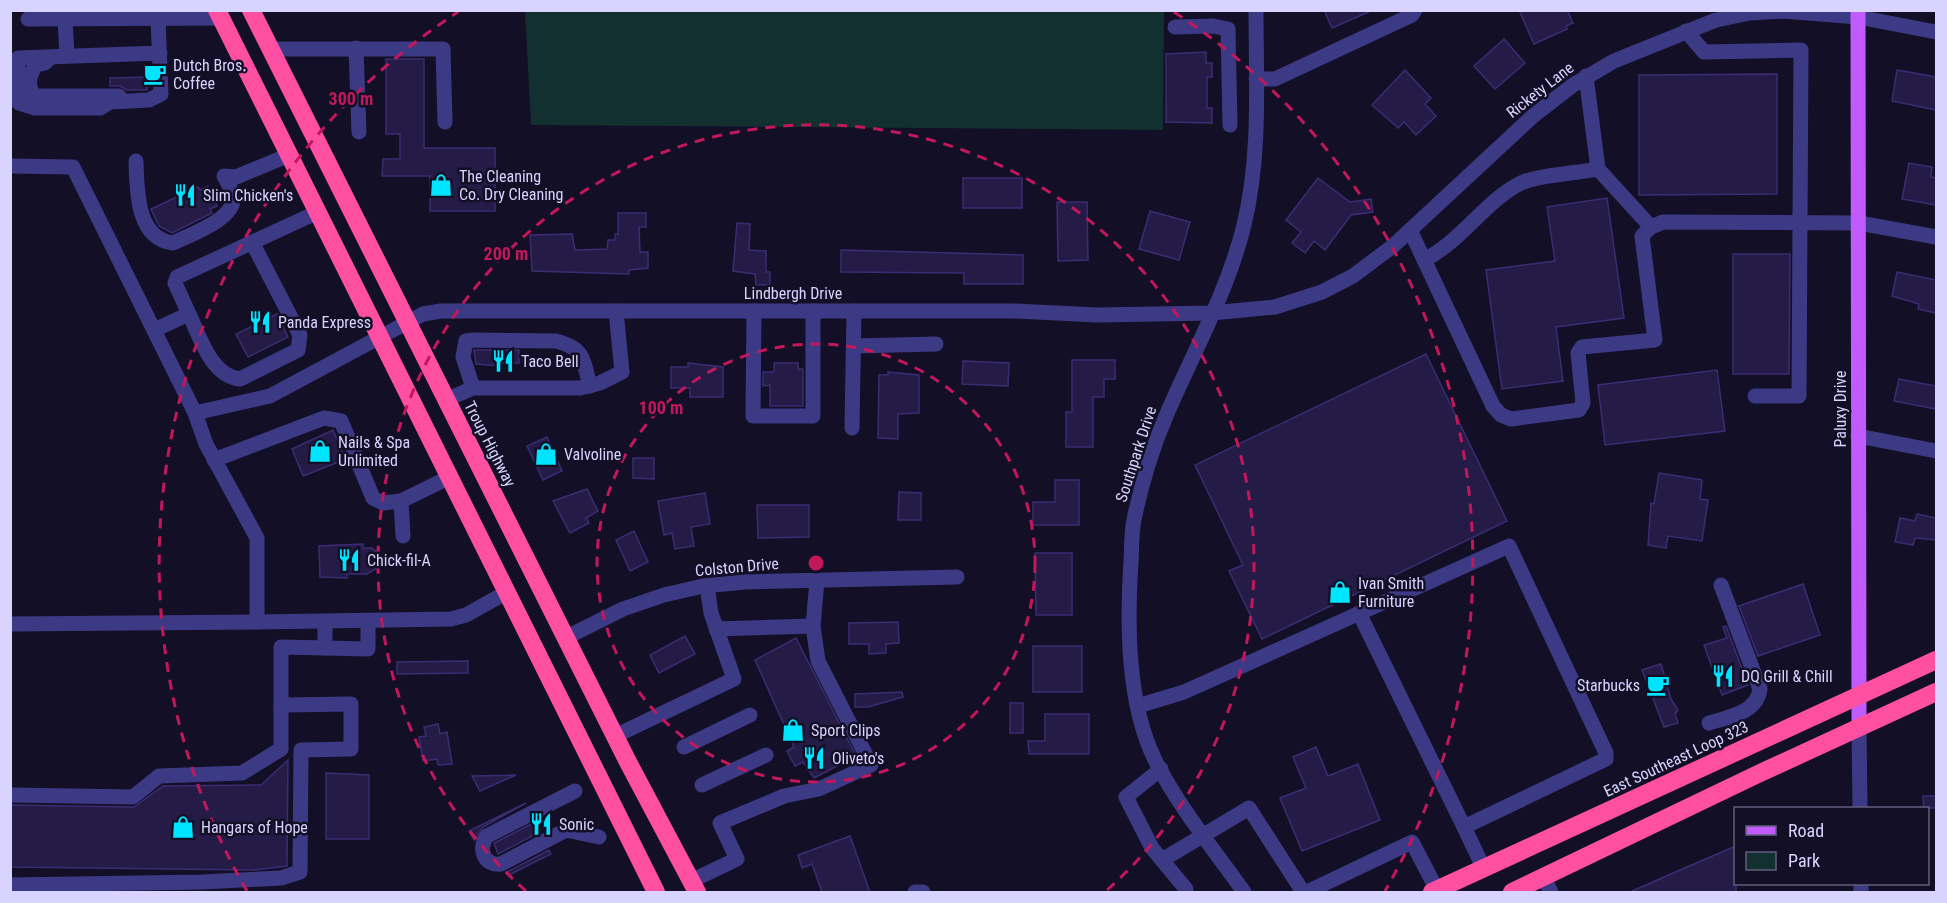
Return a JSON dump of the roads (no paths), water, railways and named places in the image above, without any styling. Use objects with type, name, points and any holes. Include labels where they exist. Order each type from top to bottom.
[{"type":"highway","name":"Troup Highway","points":[[251,10],[565,638],[694,887]]},
{"type":"highway","points":[[219,14],[656,892]]},
{"type":"highway","name":"East Southeast Loop 323","points":[[1435,892],[1936,660]]},
{"type":"highway","points":[[1512,892],[1547,885],[1859,728],[1936,692]]},
{"type":"main road","name":"Paluxy Drive","points":[[1858,14],[1859,728]]},
{"type":"street","name":"Southpark Drive","points":[[1244,892],[1203,835],[1155,759],[1138,706],[1129,653],[1134,521],[1144,479],[1164,419],[1212,313],[1244,226],[1257,140],[1256,10]]},
{"type":"street","points":[[1256,79],[1275,79],[1412,15],[1415,10]]},
{"type":"street","name":"Rickety Lane","points":[[1212,313],[1275,307],[1322,292],[1367,267],[1539,111],[1586,76],[1686,31],[1716,20],[1750,13],[1784,11],[1858,14],[1936,32]]},
{"type":"street","points":[[28,19],[158,18],[219,14]]},
{"type":"street","points":[[158,18],[160,53],[161,86],[149,95],[36,96],[30,87],[31,73],[36,65],[60,56],[160,53]]},
{"type":"street","points":[[60,56],[65,19]]},
{"type":"street","points":[[1175,27],[1213,26],[1228,29],[1229,119],[1257,112]]},
{"type":"street","points":[[1686,31],[1704,52],[1801,50],[1798,223],[1799,396],[1755,396]]},
{"type":"street","points":[[1229,41],[1256,41]]},
{"type":"street","points":[[356,48],[359,132]]},
{"type":"street","points":[[271,49],[443,50],[445,122]]},
{"type":"street","points":[[1586,76],[1598,169],[1651,228]]},
{"type":"street","points":[[136,161],[140,212],[152,233],[164,242],[173,243],[225,217],[232,208],[234,197],[224,176],[236,177],[289,155]]},
{"type":"street","points":[[10,166],[73,167],[195,412],[214,460],[257,538],[257,622]]},
{"type":"street","points":[[1424,260],[1442,250],[1504,194],[1522,182],[1598,169]]},
{"type":"street","points":[[252,242],[300,335],[301,343],[298,350],[240,379],[230,378],[222,373],[211,359],[175,283],[177,277],[252,242],[318,212]]},
{"type":"street","points":[[1410,230],[1493,406],[1501,415],[1511,419],[1579,410],[1583,403],[1577,363],[1578,352],[1582,347],[1655,340],[1642,236],[1663,222],[1859,223],[1936,237]]},
{"type":"street","name":"Lindbergh Drive","points":[[195,412],[270,396],[423,314],[441,311],[1014,311],[1097,315],[1212,313]]},
{"type":"street","points":[[446,400],[472,388],[590,386],[622,372],[616,311]]},
{"type":"street","points":[[754,311],[753,416],[813,416],[813,311]]},
{"type":"street","points":[[852,428],[854,311]]},
{"type":"street","points":[[154,330],[189,314]]},
{"type":"street","points":[[472,388],[463,357],[466,341],[474,340],[568,344],[578,348],[590,386]]},
{"type":"street","points":[[854,345],[936,344]]},
{"type":"street","points":[[214,460],[324,418],[334,417],[341,421],[373,498],[383,503],[401,501],[450,477]]},
{"type":"street","points":[[1858,436],[1936,451]]},
{"type":"street","points":[[401,501],[403,536]]},
{"type":"street","points":[[1138,706],[1184,692],[1509,546],[1606,753],[1606,759],[1464,827]]},
{"type":"street","name":"Colston Drive","points":[[565,638],[623,609],[664,595],[707,586],[957,577]]},
{"type":"street","points":[[694,887],[737,859],[720,823],[784,796],[819,789],[871,765],[818,661],[813,626],[817,581]]},
{"type":"street","points":[[1709,723],[1752,706],[1759,697],[1760,689],[1721,585]]},
{"type":"street","points":[[615,736],[735,679],[716,629],[707,586]]},
{"type":"street","points":[[10,624],[326,623],[451,619],[466,615],[507,592]]},
{"type":"street","points":[[1359,613],[1484,869]]},
{"type":"street","points":[[281,647],[368,649],[368,622]]},
{"type":"street","points":[[280,623],[281,749]]},
{"type":"street","points":[[325,648],[326,623]]},
{"type":"street","points":[[716,629],[813,626]]},
{"type":"street","points":[[10,795],[133,797],[159,776],[242,773],[281,749],[351,749],[351,704],[281,705]]},
{"type":"street","points":[[684,747],[750,715]]},
{"type":"street","name":"Paluxy Drive","points":[[1859,728],[1860,807]]},
{"type":"street","points":[[10,885],[202,882],[281,878],[300,872],[301,750]]},
{"type":"street","points":[[702,785],[766,755]]},
{"type":"street","points":[[1161,769],[1126,797],[1152,848],[1186,889],[1186,892]]},
{"type":"street","points":[[575,791],[487,836],[482,843],[482,852],[487,861],[495,865],[566,830],[599,837]]},
{"type":"street","points":[[1162,860],[1249,808],[1305,892],[1412,842],[1435,892]]},
{"type":"street","points":[[915,892],[923,892]]},
{"type":"place","name":"Dutch Bros. Coffee","points":[[155,74]]},
{"type":"place","name":"The Cleaning Co. Dry Cleaning","points":[[441,185]]},
{"type":"place","name":"Slim Chicken's","points":[[185,195]]},
{"type":"place","name":"Panda Express","points":[[260,322]]},
{"type":"place","name":"Taco Bell","points":[[503,361]]},
{"type":"place","name":"Nails & Spa Unlimited","points":[[320,451]]},
{"type":"place","name":"Valvoline","points":[[546,454]]},
{"type":"place","name":"Chick-fil-A","points":[[349,560]]},
{"type":"place","name":"Ivan Smith Furniture","points":[[1340,592]]},
{"type":"place","name":"DQ Grill & Chill","points":[[1723,676]]},
{"type":"place","name":"Starbucks","points":[[1658,685]]},
{"type":"place","name":"Sport Clips","points":[[793,730]]},
{"type":"place","name":"Oliveto's","points":[[814,758]]},
{"type":"place","name":"Sonic","points":[[541,824]]},
{"type":"place","name":"Hangars of Hope","points":[[183,827]]}]
